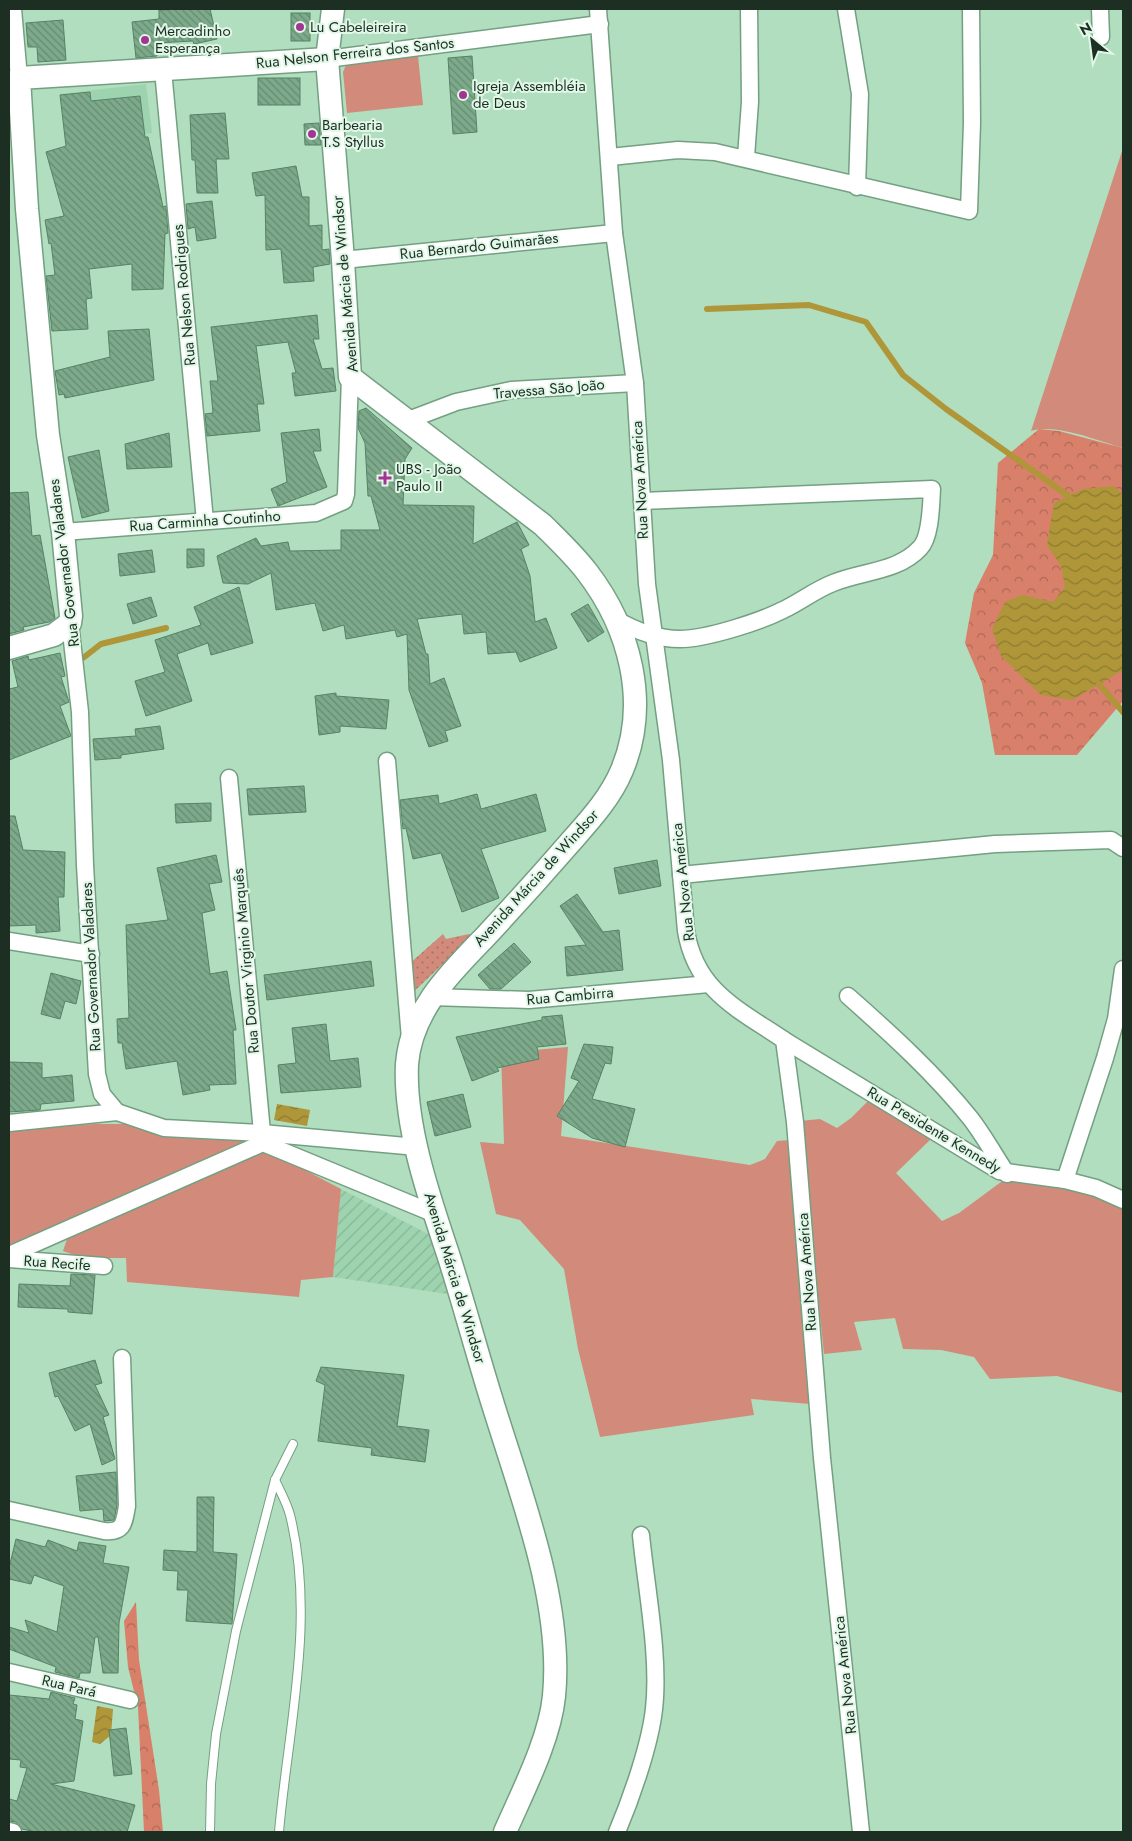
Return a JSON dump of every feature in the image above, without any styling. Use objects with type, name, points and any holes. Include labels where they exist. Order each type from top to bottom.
[{"type":"street","name":"Rua Governador Valadares","points":[[13,9],[14,78],[48,435],[63,532],[71,616],[70,623],[80,712],[85,865],[97,1074],[102,1094],[117,1112]]},
{"type":"street","name":"Avenida Márcia de Windsor","points":[[333,9],[327,59],[350,377],[543,525],[588,574],[615,619],[628,647],[634,673],[635,724],[623,768],[596,813],[431,997],[410,1044],[407,1064],[409,1105],[417,1147],[435,1214],[527,1513],[550,1613],[555,1655],[554,1699],[538,1757],[505,1832]]},
{"type":"street","points":[[746,157],[750,102],[749,9]]},
{"type":"street","points":[[846,9],[860,94],[857,187]]},
{"type":"street","points":[[610,158],[678,150],[715,152],[746,157],[857,187],[969,211],[972,123],[971,9]]},
{"type":"street","points":[[1100,9],[1101,37]]},
{"type":"street","name":"Rua Nelson Ferreira dos Santos","points":[[14,78],[327,59],[599,16]]},
{"type":"street","name":"Rua Nova América","points":[[599,16],[614,233],[635,383],[645,566],[671,760],[690,950],[695,964],[709,984],[728,1003],[784,1040],[795,1122],[822,1458],[861,1832]]},
{"type":"street","name":"Rua Nelson Rodrigues","points":[[163,70],[205,521]]},
{"type":"street","name":"Rua Bernardo Guimarães","points":[[343,260],[614,233]]},
{"type":"street","name":"Rua Carminha Coutinho","points":[[63,532],[316,513],[344,501],[350,377]]},
{"type":"street","name":"Travessa São João","points":[[406,421],[456,402],[510,390],[635,383]]},
{"type":"street","points":[[615,619],[654,635],[681,639],[731,629],[781,611],[831,584],[855,575],[889,568],[908,558],[922,547],[930,522],[932,489],[642,501]]},
{"type":"street","points":[[9,648],[54,636],[70,623]]},
{"type":"street","points":[[387,761],[410,1044]]},
{"type":"street","name":"Rua Doutor Virginio Marquês","points":[[229,778],[263,1138]]},
{"type":"street","points":[[681,875],[994,844],[1111,840],[1123,848]]},
{"type":"street","points":[[9,941],[91,954]]},
{"type":"street","points":[[1065,1180],[1116,1019],[1123,969]]},
{"type":"street","name":"Rua Cambirra","points":[[431,997],[477,1000],[529,1000],[709,984]]},
{"type":"street","points":[[848,996],[930,1072],[954,1098],[972,1121],[1007,1174]]},
{"type":"street","name":"Rua Presidente Kennedy","points":[[784,1040],[862,1086],[999,1172],[1065,1180],[1096,1188],[1123,1200]]},
{"type":"street","points":[[9,1123],[117,1112],[164,1128],[263,1138],[417,1147]]},
{"type":"street","points":[[9,1255],[263,1138],[435,1214]]},
{"type":"street","name":"Rua Recife","points":[[9,1259],[104,1266]]},
{"type":"street","points":[[9,1510],[104,1531],[114,1532],[120,1529],[125,1521],[127,1506],[122,1358]]},
{"type":"street","points":[[617,1832],[640,1767],[654,1709],[656,1670],[641,1535]]},
{"type":"street","name":"Rua Pará","points":[[9,1672],[130,1700]]},
{"type":"street","points":[[9,1831],[13,1832]]},
{"type":"lane","points":[[210,1832],[211,1784],[216,1734],[236,1631],[275,1480],[293,1444]]},
{"type":"lane","points":[[275,1480],[289,1513],[296,1545],[300,1635],[298,1678],[279,1832]]},
{"type":"shaded area","points":[[418,56],[423,105],[347,113],[343,72],[346,65]]},
{"type":"shaded area","points":[[146,84],[152,133],[65,143],[60,94]]},
{"type":"shaded area","points":[[1123,148],[1123,448],[1065,431],[1041,429],[1031,431]]},
{"type":"shaded area","points":[[443,934],[446,939],[469,934],[472,936],[403,1002],[400,972]]},
{"type":"shaded area","points":[[568,1047],[561,1136],[750,1165],[765,1159],[777,1141],[789,1140],[810,1404],[751,1399],[754,1415],[600,1437],[578,1349],[564,1269],[520,1220],[496,1214],[480,1142],[504,1144],[501,1053]]},
{"type":"shaded area","points":[[870,1099],[932,1138],[896,1173],[942,1221],[959,1213],[1005,1179],[1099,1195],[1123,1207],[1123,1393],[1057,1376],[990,1379],[974,1357],[941,1350],[903,1349],[895,1318],[854,1322],[862,1350],[824,1354],[800,1121],[820,1119],[837,1128],[851,1118]]},
{"type":"shaded area","points":[[94,1124],[126,1124],[174,1138],[241,1140],[255,1143],[9,1245],[9,1131]]},
{"type":"shaded area","points":[[267,1150],[341,1189],[333,1277],[301,1280],[299,1297],[127,1282],[126,1258],[83,1258],[63,1251],[69,1233]]},
{"type":"shaded area","points":[[341,1189],[432,1236],[447,1294],[333,1277]]},
{"type":"green space","points":[[1039,429],[1059,431],[1123,448],[1123,701],[1077,755],[995,755],[982,683],[965,643],[974,593],[993,555],[998,463]]},
{"type":"green space","points":[[136,1602],[139,1660],[159,1790],[163,1832],[144,1832],[138,1707],[128,1667],[124,1621]]},
{"type":"water","points":[[1114,486],[1123,495],[1123,670],[1072,700],[1041,695],[1001,656],[992,629],[1005,602],[1022,595],[1053,602],[1065,587],[1061,566],[1047,545],[1054,503],[1083,489]]},
{"type":"water","points":[[277,1104],[310,1110],[307,1126],[274,1120]]},
{"type":"water","points":[[97,1706],[113,1709],[111,1735],[100,1744],[92,1742]]},
{"type":"building","points":[[210,9],[217,39],[194,44],[193,41],[156,43],[157,56],[136,58],[132,22],[159,19],[159,10]]},
{"type":"building","name":"Lu Cabeleireira","points":[[291,13],[310,13],[310,41],[291,41]]},
{"type":"building","points":[[63,20],[66,60],[38,62],[37,47],[28,47],[26,23]]},
{"type":"building","name":"Igreja Assembléia de Deus","points":[[472,56],[477,132],[453,134],[448,58]]},
{"type":"building","points":[[258,78],[300,78],[300,105],[258,105]]},
{"type":"building","points":[[90,92],[91,101],[140,96],[145,137],[148,137],[163,207],[166,206],[168,233],[165,234],[163,289],[132,290],[132,264],[89,269],[92,298],[86,299],[88,329],[52,331],[46,276],[55,275],[51,243],[49,244],[45,220],[64,216],[46,152],[66,146],[60,95]]},
{"type":"building","points":[[225,113],[229,159],[216,159],[218,193],[197,193],[195,160],[192,160],[190,115]]},
{"type":"building","name":"Barbearia T.S Styllus","points":[[319,123],[321,145],[305,145],[304,124]]},
{"type":"building","points":[[296,166],[302,197],[309,197],[309,226],[322,225],[322,250],[329,249],[330,264],[313,267],[314,281],[284,283],[281,249],[266,250],[265,195],[256,196],[252,173]]},
{"type":"building","points":[[212,201],[216,238],[197,241],[195,227],[188,229],[186,204]]},
{"type":"building","points":[[317,315],[319,339],[313,339],[322,369],[333,368],[336,391],[295,396],[292,373],[296,373],[288,342],[256,346],[264,404],[257,404],[260,431],[207,436],[205,414],[213,413],[210,381],[218,381],[211,327]]},
{"type":"building","points":[[149,329],[154,380],[65,398],[64,394],[59,395],[55,371],[110,357],[108,331]]},
{"type":"building","points":[[366,408],[412,448],[405,459],[403,505],[474,506],[473,544],[517,522],[529,545],[521,549],[530,576],[535,622],[546,618],[557,648],[520,662],[516,652],[488,654],[486,632],[464,634],[462,614],[417,619],[426,654],[428,654],[430,684],[444,678],[461,726],[445,731],[448,741],[429,747],[409,690],[407,634],[397,637],[395,630],[346,639],[344,625],[323,631],[315,603],[276,610],[271,573],[248,584],[223,583],[217,556],[256,538],[261,546],[288,542],[290,551],[341,550],[341,530],[380,530],[371,496],[368,496],[365,443],[358,428],[359,411]]},
{"type":"building","points":[[319,429],[321,451],[313,451],[327,487],[278,506],[271,489],[287,482],[281,433]]},
{"type":"building","points":[[169,433],[172,467],[127,469],[125,444]]},
{"type":"building","points":[[99,450],[109,511],[82,518],[68,457]]},
{"type":"building","points":[[28,492],[32,536],[40,535],[55,618],[49,622],[23,627],[24,630],[9,634],[9,493]]},
{"type":"building","points":[[187,549],[204,549],[204,566],[187,568]]},
{"type":"building","points":[[152,550],[155,572],[120,576],[118,554]]},
{"type":"building","points":[[239,587],[253,643],[211,655],[208,643],[177,654],[192,701],[146,716],[135,681],[165,672],[155,640],[201,625],[194,607]]},
{"type":"building","points":[[151,597],[157,616],[133,624],[127,604]]},
{"type":"building","points":[[588,604],[604,632],[588,642],[571,614]]},
{"type":"building","points":[[60,653],[65,676],[61,677],[69,702],[60,706],[71,736],[9,760],[9,689],[18,687],[12,661],[28,656],[29,660]]},
{"type":"building","points":[[336,693],[336,696],[389,700],[386,729],[340,726],[340,732],[319,735],[315,696]]},
{"type":"building","points":[[160,726],[164,749],[121,755],[121,758],[95,760],[93,739],[136,736],[135,729]]},
{"type":"building","points":[[304,786],[306,812],[249,815],[247,789]]},
{"type":"building","points":[[477,794],[481,809],[536,794],[546,831],[481,849],[499,898],[462,912],[441,853],[413,859],[406,828],[403,829],[400,800],[438,795],[439,804]]},
{"type":"building","points":[[211,803],[211,821],[176,823],[175,804]]},
{"type":"building","points":[[9,816],[15,816],[23,850],[65,852],[64,897],[58,897],[60,931],[36,933],[36,925],[9,926]]},
{"type":"building","points":[[216,855],[222,882],[209,884],[215,910],[202,913],[210,974],[227,971],[236,1030],[233,1030],[236,1084],[209,1085],[210,1090],[183,1095],[177,1061],[126,1069],[122,1043],[118,1043],[117,1019],[129,1018],[126,925],[168,920],[157,868]]},
{"type":"building","points":[[657,860],[661,886],[619,894],[614,868]]},
{"type":"building","points":[[577,894],[603,932],[619,930],[623,970],[567,976],[565,947],[586,945],[560,906]]},
{"type":"building","points":[[514,943],[531,962],[501,989],[490,989],[478,975]]},
{"type":"building","points":[[371,961],[374,986],[267,1000],[264,975]]},
{"type":"building","points":[[51,973],[81,981],[76,1004],[65,1001],[60,1019],[41,1014]]},
{"type":"building","points":[[562,1015],[566,1044],[537,1047],[539,1059],[497,1068],[499,1071],[472,1081],[456,1037],[542,1020],[542,1017]]},
{"type":"building","points":[[326,1024],[330,1061],[358,1058],[361,1087],[281,1093],[278,1065],[296,1063],[292,1028]]},
{"type":"building","points":[[584,1044],[613,1047],[611,1064],[605,1063],[592,1099],[635,1109],[625,1147],[592,1138],[557,1116],[579,1081],[571,1078]]},
{"type":"building","points":[[9,1062],[42,1063],[42,1078],[72,1075],[74,1101],[41,1104],[40,1110],[9,1112]]},
{"type":"building","points":[[463,1094],[471,1127],[435,1136],[427,1102]]},
{"type":"building","points":[[71,1274],[95,1275],[92,1314],[68,1312],[68,1309],[18,1307],[19,1284],[70,1286]]},
{"type":"building","points":[[95,1360],[102,1383],[95,1385],[109,1415],[103,1417],[115,1459],[102,1465],[90,1424],[75,1431],[58,1396],[55,1397],[49,1373]]},
{"type":"building","points":[[321,1367],[404,1375],[397,1426],[429,1430],[425,1462],[371,1455],[372,1448],[318,1441],[325,1385],[316,1381]]},
{"type":"building","points":[[116,1472],[117,1505],[114,1520],[104,1521],[103,1509],[80,1511],[76,1476]]},
{"type":"building","points":[[197,1497],[214,1497],[213,1552],[237,1554],[232,1624],[186,1621],[188,1590],[177,1590],[178,1571],[163,1570],[164,1550],[197,1552]]},
{"type":"building","points":[[16,1539],[45,1547],[48,1540],[77,1551],[79,1542],[106,1546],[103,1563],[129,1567],[119,1623],[118,1673],[103,1673],[98,1637],[95,1637],[90,1673],[80,1673],[79,1678],[55,1672],[56,1667],[9,1649],[9,1627],[29,1633],[25,1620],[57,1632],[64,1586],[34,1575],[31,1584],[9,1579],[9,1568]]},
{"type":"building","points":[[51,1692],[75,1698],[73,1704],[77,1705],[75,1719],[83,1721],[74,1781],[51,1784],[135,1805],[127,1832],[36,1832],[22,1829],[16,1822],[9,1821],[9,1799],[17,1801],[27,1768],[20,1767],[21,1760],[9,1759],[9,1695],[49,1699]]},
{"type":"building","points":[[126,1728],[132,1774],[114,1776],[109,1730]]},
{"type":"waterway","points":[[707,309],[809,305],[866,322],[903,375],[946,409],[1070,497]]},
{"type":"waterway","points":[[83,658],[101,644],[166,628]]},
{"type":"waterway","points":[[1099,684],[1123,712]]},
{"type":"place","name":"Lu Cabeleireira","points":[[300,27]]},
{"type":"place","name":"Mercadinho Esperança","points":[[145,40]]},
{"type":"place","name":"Igreja Assembléia de Deus","points":[[463,95]]},
{"type":"place","name":"Barbearia T.S Styllus","points":[[312,134]]},
{"type":"place","name":"UBS - João Paulo II","points":[[385,478]]}]
